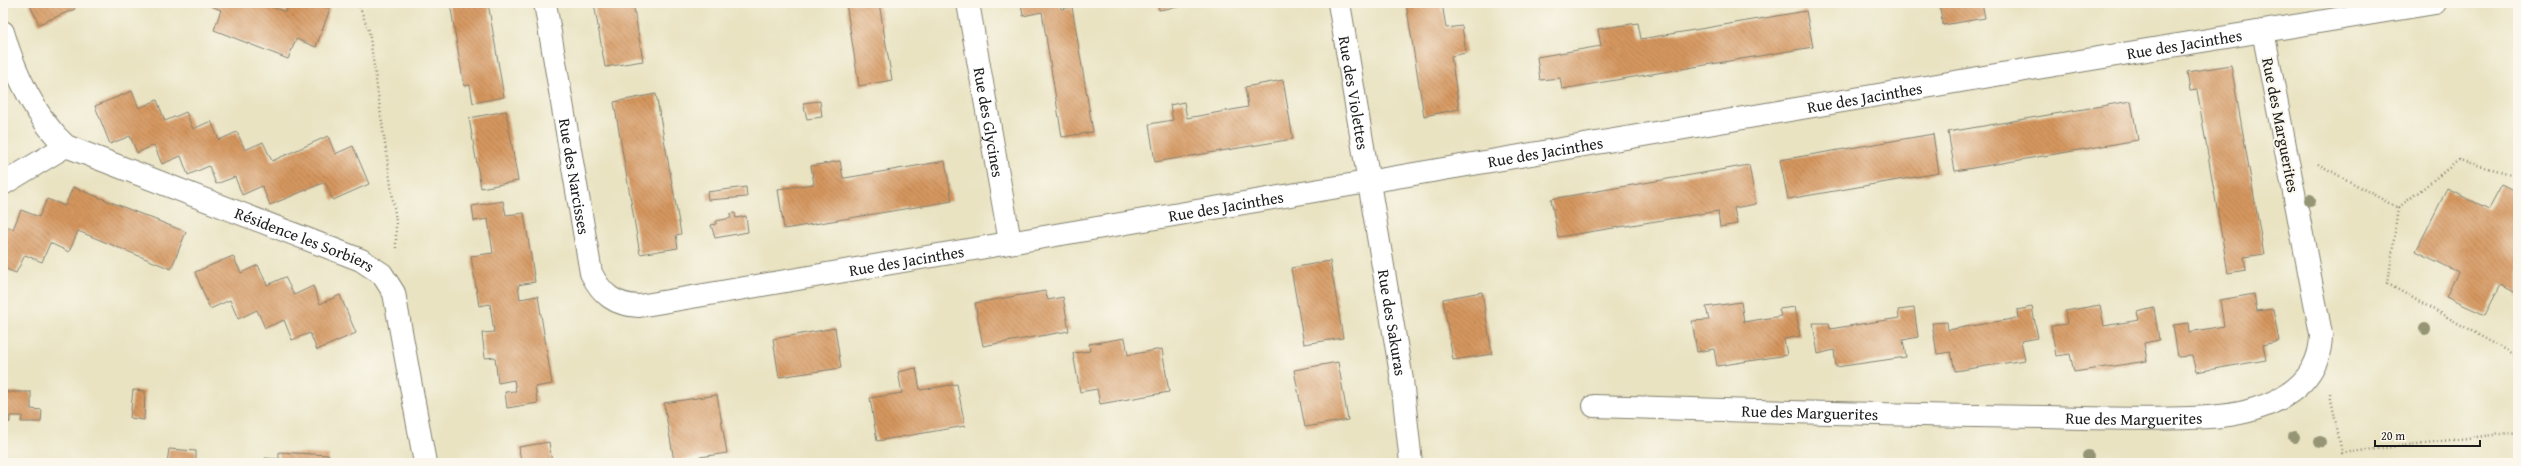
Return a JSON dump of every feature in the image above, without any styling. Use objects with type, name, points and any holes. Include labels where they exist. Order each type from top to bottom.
[{"type":"street","name":"Rue des Narcisses","points":[[545,3],[591,273],[606,296],[616,302],[639,306],[655,303]]},
{"type":"street","name":"Rue des Glycines","points":[[968,3],[1010,242]]},
{"type":"street","name":"Rue des Violettes","points":[[1339,3],[1370,182]]},
{"type":"street","name":"Rue des Jacinthes","points":[[655,303],[2263,31],[2318,12],[2435,3]]},
{"type":"street","name":"Rue des Marguerites","points":[[1594,406],[1815,413],[2150,419],[2218,416],[2255,409],[2284,398],[2293,392],[2312,371],[2321,346],[2321,334],[2263,31]]},
{"type":"street","name":"Résidence les Sorbiers","points":[[3,32],[7,46],[37,112],[46,125],[66,146],[361,260],[382,274],[394,293],[425,463]]},
{"type":"street","points":[[3,184],[66,146]]},
{"type":"street","name":"Rue des Sakuras","points":[[1370,182],[1402,380],[1411,463]]},
{"type":"path","points":[[358,3],[369,31],[396,221],[396,253]]},
{"type":"path","points":[[2286,146],[2398,208]]},
{"type":"path","points":[[2518,176],[2458,160],[2398,208],[2388,284],[2518,357]]},
{"type":"path","points":[[2330,392],[2342,454],[2518,432]]},
{"type":"building","points":[[29,3],[73,3],[75,9],[39,24]]},
{"type":"building","points":[[204,3],[261,3],[286,12],[289,3],[316,3],[330,9],[316,47],[296,39],[288,59],[214,30],[221,10]]},
{"type":"building","points":[[450,3],[488,3],[504,97],[473,103],[470,85],[464,86]]},
{"type":"building","points":[[594,3],[633,3],[643,61],[605,67]]},
{"type":"building","points":[[846,3],[879,3],[892,80],[859,86]]},
{"type":"building","points":[[1021,3],[1060,3],[1061,9],[1072,7],[1093,132],[1062,137],[1042,12],[1023,16]]},
{"type":"building","points":[[1158,3],[1194,3],[1194,4],[1159,10]]},
{"type":"building","points":[[1406,3],[1442,3],[1446,28],[1462,26],[1466,53],[1451,56],[1459,109],[1424,116]]},
{"type":"building","points":[[1939,3],[1982,3],[1985,18],[1943,25]]},
{"type":"building","points":[[1806,11],[1813,47],[1562,89],[1560,78],[1540,80],[1537,57],[1601,46],[1598,29],[1638,23],[1641,39]]},
{"type":"building","points":[[2231,65],[2264,254],[2244,257],[2246,270],[2228,273],[2197,90],[2190,91],[2187,72]]},
{"type":"building","points":[[1283,80],[1293,139],[1155,162],[1149,124],[1173,120],[1170,105],[1184,102],[1187,118],[1248,107],[1245,87]]},
{"type":"building","points":[[132,91],[139,108],[157,100],[165,121],[186,112],[193,129],[211,121],[219,140],[237,132],[245,150],[263,142],[272,161],[328,136],[335,154],[353,146],[369,184],[333,200],[325,182],[270,205],[262,186],[242,195],[235,177],[216,184],[209,166],[188,175],[181,156],[162,164],[154,145],[137,153],[130,136],[110,144],[95,106]]},
{"type":"building","points":[[656,94],[681,234],[676,235],[678,248],[640,254],[614,102]]},
{"type":"building","points":[[820,101],[822,117],[807,119],[803,103]]},
{"type":"building","points":[[2131,101],[2138,140],[1955,171],[1948,132]]},
{"type":"building","points":[[506,111],[518,181],[481,188],[469,118]]},
{"type":"building","points":[[1933,134],[1939,173],[1788,199],[1780,160]]},
{"type":"building","points":[[840,161],[843,178],[845,178],[945,161],[952,201],[784,229],[778,189],[814,184],[811,166]]},
{"type":"building","points":[[1749,165],[1756,204],[1734,208],[1737,224],[1720,227],[1718,211],[1558,237],[1551,199]]},
{"type":"building","points":[[2502,185],[2518,193],[2518,299],[2516,292],[2501,284],[2485,315],[2446,297],[2458,272],[2416,251],[2447,189],[2489,209]]},
{"type":"building","points":[[73,187],[186,232],[171,269],[78,231],[69,252],[50,243],[42,262],[25,255],[16,273],[3,268],[3,225],[13,229],[21,210],[39,217],[47,199],[65,206]]},
{"type":"building","points":[[746,187],[747,197],[708,200],[707,192]]},
{"type":"building","points":[[503,201],[506,215],[524,213],[535,282],[518,285],[520,299],[538,296],[552,384],[535,387],[538,403],[507,408],[505,392],[516,391],[514,380],[498,383],[495,357],[485,358],[482,333],[494,332],[490,304],[479,306],[471,256],[493,253],[488,219],[474,221],[472,206]]},
{"type":"building","points":[[735,213],[736,218],[746,216],[748,232],[715,238],[711,225],[716,224],[716,221],[731,218],[730,214]]},
{"type":"building","points":[[233,256],[241,273],[258,265],[267,285],[285,277],[294,295],[313,286],[320,304],[340,295],[356,333],[317,350],[310,333],[292,340],[284,320],[265,328],[257,310],[238,319],[230,300],[210,309],[195,272]]},
{"type":"building","points":[[1330,261],[1343,338],[1304,344],[1291,268]]},
{"type":"building","points":[[1045,291],[1048,300],[1063,297],[1069,331],[983,346],[975,303]]},
{"type":"building","points":[[1482,292],[1492,354],[1453,360],[1443,299]]},
{"type":"building","points":[[2254,294],[2257,311],[2273,309],[2279,341],[2263,345],[2266,360],[2196,372],[2192,356],[2178,357],[2173,325],[2188,323],[2189,332],[2224,326],[2220,300]]},
{"type":"building","points":[[1741,302],[1744,322],[1781,316],[1779,309],[1795,307],[1800,336],[1784,339],[1787,355],[1717,366],[1714,349],[1697,352],[1692,321],[1709,320],[1706,307]]},
{"type":"building","points":[[2100,305],[2104,326],[2139,320],[2137,312],[2154,308],[2159,340],[2144,343],[2147,361],[2074,372],[2070,354],[2056,356],[2051,326],[2067,324],[2065,311]]},
{"type":"building","points":[[2032,307],[2038,338],[2021,341],[2025,360],[1955,371],[1951,352],[1937,354],[1932,323],[1947,322],[1948,330],[2018,318],[2017,310]]},
{"type":"building","points":[[1914,308],[1918,337],[1903,340],[1906,357],[1836,367],[1834,350],[1818,354],[1813,323],[1829,323],[1830,329],[1899,318],[1898,310]]},
{"type":"building","points":[[835,328],[841,368],[779,377],[773,339]]},
{"type":"building","points":[[1125,338],[1128,355],[1162,349],[1169,392],[1100,404],[1097,389],[1080,392],[1073,353],[1090,351],[1089,344]]},
{"type":"building","points":[[1338,362],[1348,420],[1305,427],[1294,370]]},
{"type":"building","points":[[916,368],[920,390],[957,384],[965,426],[877,441],[870,398],[902,393],[898,372]]},
{"type":"building","points":[[133,390],[145,391],[144,420],[130,418]]},
{"type":"building","points":[[3,392],[31,392],[31,409],[42,410],[41,422],[21,422],[22,416],[10,416],[10,422],[3,422]]},
{"type":"building","points":[[717,395],[727,453],[674,461],[664,403]]},
{"type":"building","points":[[549,442],[552,463],[521,463],[519,447]]},
{"type":"building","points":[[169,449],[196,451],[196,463],[167,463]]},
{"type":"building","points":[[279,452],[329,455],[328,463],[265,463],[265,458],[279,459]]}]
